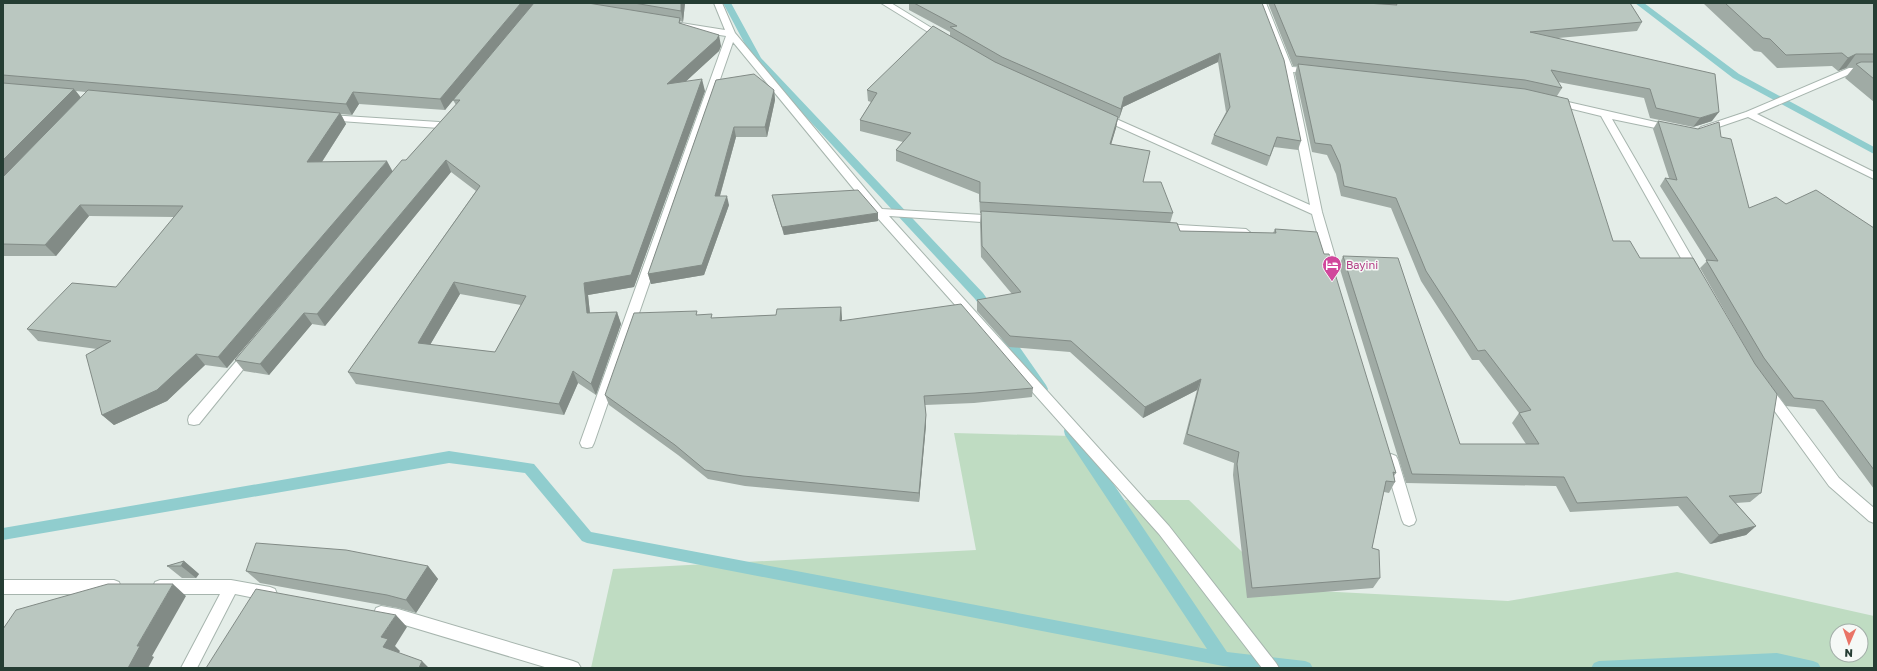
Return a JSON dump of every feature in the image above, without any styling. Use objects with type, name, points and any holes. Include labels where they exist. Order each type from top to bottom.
[{"type":"street","points":[[718,3],[731,34],[879,212],[1164,530],[1270,668]]},
{"type":"street","points":[[885,3],[951,42]]},
{"type":"street","points":[[1262,3],[1288,69],[1317,212],[1319,238],[1337,284]]},
{"type":"street","points":[[669,24],[731,34]]},
{"type":"street","points":[[587,443],[731,34]]},
{"type":"street","points":[[1288,69],[1319,72]]},
{"type":"street","points":[[1692,132],[1749,114],[1850,71],[1874,71]]},
{"type":"street","points":[[1543,99],[1678,129]]},
{"type":"street","points":[[1092,112],[1317,212]]},
{"type":"street","points":[[1605,114],[1700,280]]},
{"type":"street","points":[[1749,114],[1874,176]]},
{"type":"street","points":[[320,117],[442,121],[429,137]]},
{"type":"street","points":[[879,212],[1006,219]]},
{"type":"street","points":[[1149,228],[1260,234]]},
{"type":"street","points":[[194,420],[255,346]]},
{"type":"street","points":[[1760,382],[1834,482],[1874,517]]},
{"type":"street","points":[[1388,451],[1409,520]]},
{"type":"street","points":[[3,587],[129,587]]},
{"type":"street","points":[[144,587],[231,587],[284,597]]},
{"type":"street","points":[[189,668],[231,587]]},
{"type":"street","points":[[368,611],[398,616],[573,668]]},
{"type":"green space","points":[[954,433],[1072,436],[1122,500],[1189,500],[1280,589],[1508,601],[1677,572],[1874,616],[1874,668],[591,668],[613,569],[976,550]]},
{"type":"building","points":[[3,3],[521,3],[440,99],[353,92],[346,104],[3,75]]},
{"type":"building","points":[[534,3],[588,3],[680,18],[679,23],[719,35],[717,39],[667,84],[702,79],[631,275],[584,283],[587,313],[617,312],[591,384],[573,371],[559,404],[348,372],[480,186],[446,160],[317,314],[304,313],[260,364],[235,360],[402,160],[406,160],[460,100],[453,100]],"holes":[[[454,282],[526,296],[495,352],[418,343]]]},
{"type":"building","points":[[634,3],[681,3],[681,11]]},
{"type":"building","points":[[914,3],[1262,3],[1284,60],[1301,141],[1277,137],[1270,156],[1214,135],[1230,107],[1220,53],[1124,97],[1121,109],[1002,57],[950,27],[957,26]]},
{"type":"building","points":[[1274,3],[1366,3],[1397,5],[1396,3],[1630,3],[1642,22],[1530,32],[1715,74],[1719,112],[1700,118],[1656,108],[1650,89],[1551,70],[1562,88],[1525,80],[1296,56]]},
{"type":"building","points":[[1725,3],[1874,3],[1874,54],[1856,54],[1848,58],[1842,53],[1786,55],[1770,39],[1763,38]]},
{"type":"building","points":[[933,26],[995,62],[1118,117],[1110,144],[1150,151],[1143,182],[1161,182],[1173,213],[980,202],[980,182],[896,150],[911,133],[860,120],[877,93],[867,90]]},
{"type":"building","points":[[1861,62],[1874,62],[1874,79],[1856,64]]},
{"type":"building","points":[[1298,64],[1525,89],[1568,99],[1613,241],[1630,241],[1640,258],[1693,258],[1755,364],[1777,394],[1761,493],[1729,496],[1756,526],[1719,535],[1687,497],[1577,503],[1564,477],[1412,474],[1343,256],[1398,258],[1460,444],[1539,444],[1519,413],[1531,410],[1485,350],[1478,351],[1426,271],[1396,198],[1344,186],[1340,164],[1331,145],[1315,143]]},
{"type":"building","points":[[754,74],[774,90],[765,127],[734,127],[715,196],[727,196],[702,265],[648,274],[716,80]]},
{"type":"building","points":[[3,83],[74,89],[3,160]]},
{"type":"building","points":[[88,90],[340,113],[307,162],[387,161],[218,357],[196,354],[157,390],[102,415],[86,355],[111,341],[27,329],[72,283],[116,287],[183,206],[80,205],[45,245],[3,244],[3,177]]},
{"type":"building","points":[[1658,121],[1698,129],[1719,122],[1721,137],[1731,139],[1749,208],[1776,197],[1786,204],[1816,190],[1874,228],[1874,470],[1823,401],[1794,398],[1764,358],[1706,260],[1718,261],[1665,178],[1677,180]]},
{"type":"building","points":[[858,190],[878,213],[782,227],[772,195]]},
{"type":"building","points":[[981,211],[1177,223],[1180,231],[1276,233],[1275,229],[1317,232],[1324,254],[1329,254],[1396,473],[1393,472],[1395,482],[1386,481],[1372,548],[1379,550],[1380,578],[1252,588],[1237,464],[1239,452],[1187,434],[1201,379],[1145,407],[1071,341],[1010,336],[977,300],[1021,292],[982,246]]},
{"type":"building","points":[[961,304],[1033,388],[924,396],[926,415],[919,493],[743,476],[705,470],[675,445],[605,395],[634,313],[697,311],[696,315],[712,314],[711,318],[776,315],[777,309],[841,307],[840,321]]},
{"type":"building","points":[[256,543],[346,550],[428,566],[406,600],[387,595],[246,571]]},
{"type":"building","points":[[184,561],[181,566],[167,566]]},
{"type":"building","points":[[108,584],[173,584],[137,646],[140,646],[128,668],[3,668],[3,629],[16,610]]},
{"type":"building","points":[[256,589],[396,615],[381,637],[388,639],[383,647],[422,661],[419,668],[206,668]]},
{"type":"waterway","points":[[727,3],[757,59],[979,296],[991,313]]},
{"type":"waterway","points":[[1639,3],[1736,76],[1874,151]]},
{"type":"waterway","points":[[1005,335],[1042,389]]},
{"type":"waterway","points":[[1070,431],[1223,659]]},
{"type":"waterway","points":[[3,534],[449,457],[529,468],[587,537],[1223,659]]},
{"type":"waterway","points":[[1223,659],[1305,668]]},
{"type":"waterway","points":[[1599,668],[1777,660],[1813,668]]},
{"type":"place","name":"Bayini","points":[[1332,282]]}]
